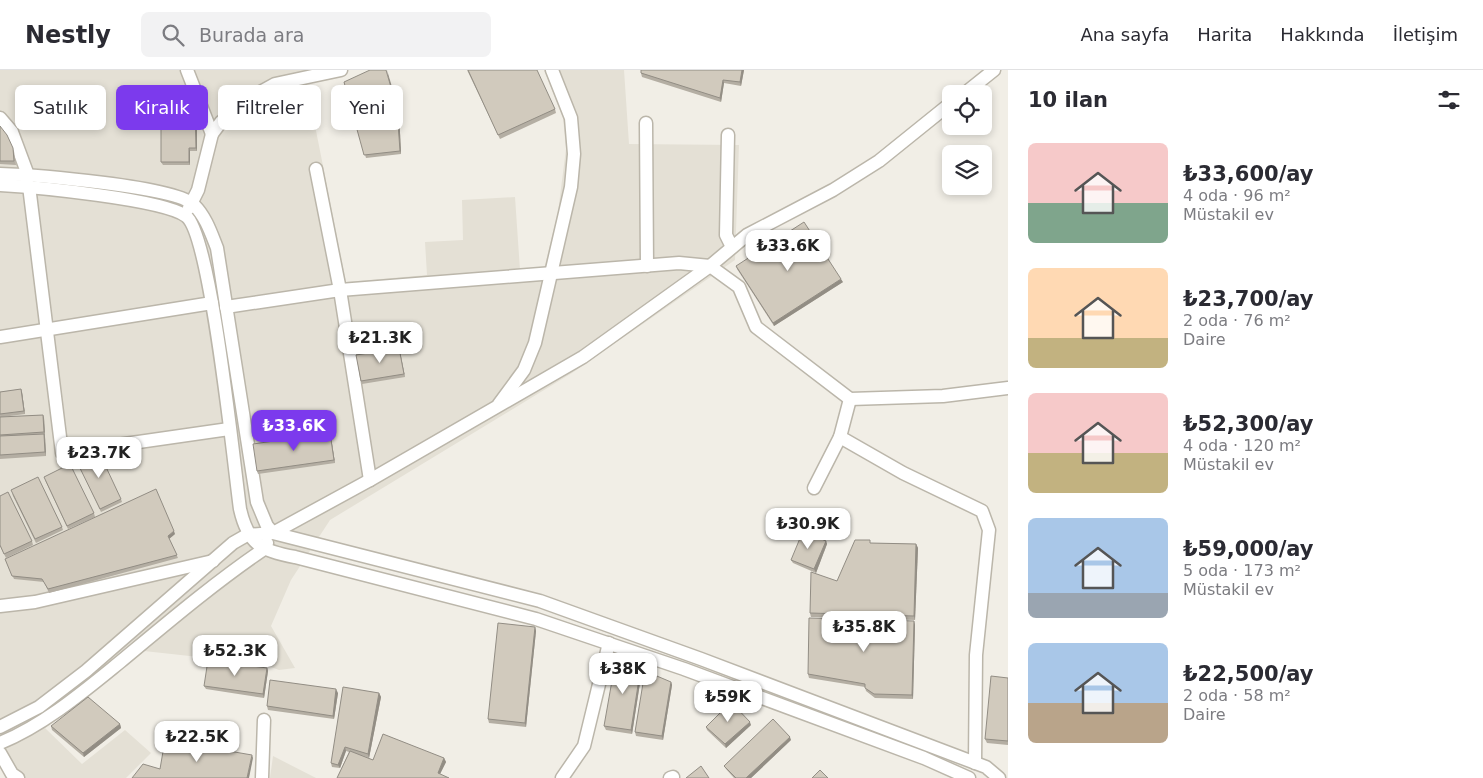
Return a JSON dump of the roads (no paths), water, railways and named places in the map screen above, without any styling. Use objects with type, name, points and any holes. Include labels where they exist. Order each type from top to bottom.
[{"type":"street","points":[[187,70],[212,134]]},
{"type":"street","points":[[280,70],[290,81]]},
{"type":"street","points":[[183,215],[194,203],[212,134],[221,122],[248,98],[275,84],[341,70]]},
{"type":"street","points":[[495,409],[524,370],[535,343],[571,187],[574,154],[571,118],[552,70]]},
{"type":"street","points":[[975,85],[994,70]]},
{"type":"street","points":[[0,742],[29,730],[89,687],[227,574],[264,549],[273,533],[370,480],[583,357],[710,266],[747,235],[833,190],[879,161],[942,111]]},
{"type":"street","points":[[0,118],[12,132],[29,181],[62,454],[96,447],[229,429]]},
{"type":"street","points":[[646,123],[647,266]]},
{"type":"street","points":[[728,136],[726,235],[732,247]]},
{"type":"street","points":[[316,170],[340,290],[370,480]]},
{"type":"street","points":[[0,174],[152,205],[188,218],[196,233],[212,304],[240,510],[247,535],[264,549],[272,553],[536,619],[684,668],[915,754],[969,778]]},
{"type":"street","points":[[0,185],[29,181],[155,191],[194,203],[206,221],[217,248],[257,502],[266,526],[273,533]]},
{"type":"street","points":[[226,308],[340,290],[551,275],[679,263],[710,266],[739,287],[756,327],[850,399],[943,396],[1008,388]]},
{"type":"street","points":[[0,337],[212,304]]},
{"type":"street","points":[[814,488],[840,436],[850,399]]},
{"type":"street","points":[[840,436],[903,472],[982,511],[989,530],[976,656],[975,763]]},
{"type":"street","points":[[233,457],[248,454]]},
{"type":"street","points":[[0,727],[38,707],[86,671],[233,543],[247,535],[273,533],[540,602],[684,652],[986,767],[999,778]]},
{"type":"street","points":[[0,606],[34,602],[214,560]]},
{"type":"street","points":[[562,778],[584,746],[609,643]]},
{"type":"street","points":[[262,778],[264,720]]},
{"type":"street","points":[[0,753],[13,777]]}]
